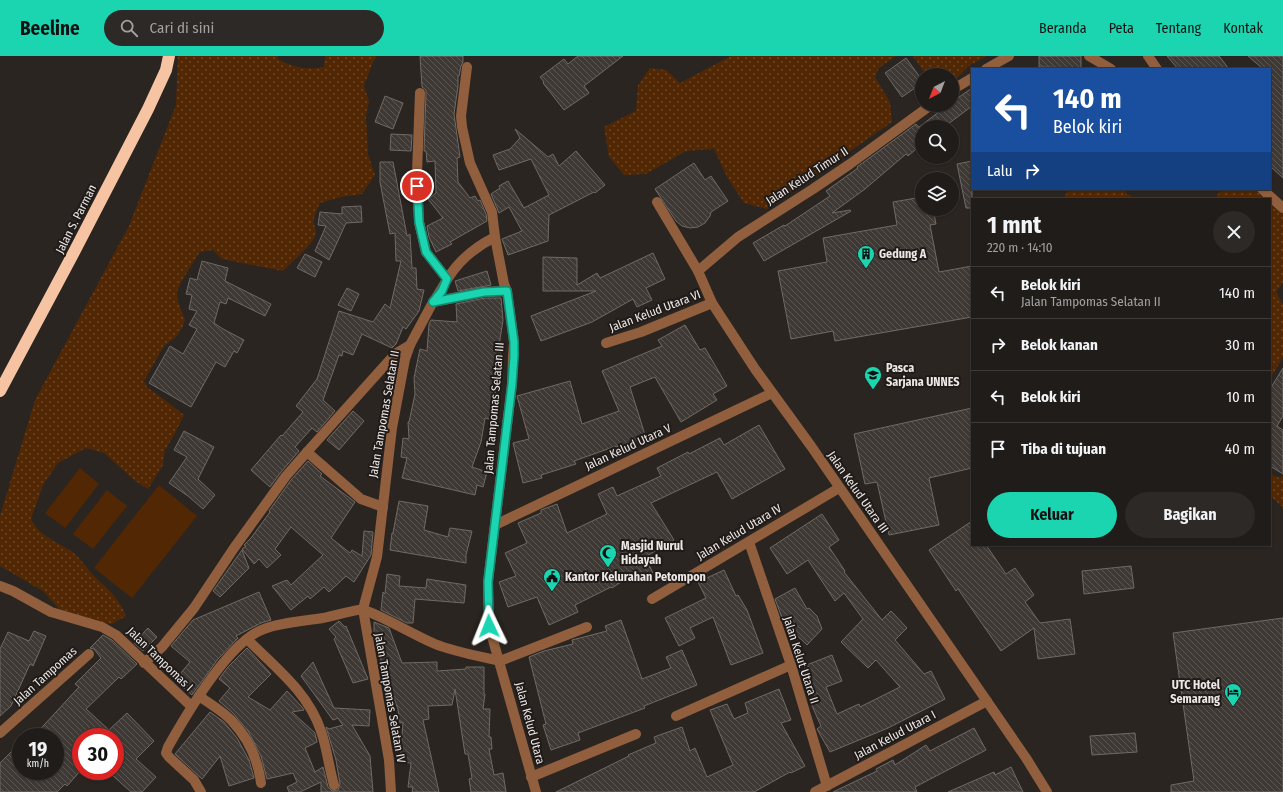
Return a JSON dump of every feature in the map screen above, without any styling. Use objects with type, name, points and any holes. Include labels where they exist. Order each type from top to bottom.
[{"type":"highway","name":"Jalan S. Parman","points":[[0,391],[148,109],[166,70],[169,56]]},
{"type":"street","points":[[988,68],[1009,56]]},
{"type":"street","points":[[1089,56],[1109,68]]},
{"type":"street","points":[[1148,56],[1156,68]]},
{"type":"street","name":"Jalan Tampomas Selatan III","points":[[466,67],[461,116],[465,144],[470,163],[492,212],[495,237],[504,284],[507,291],[514,342],[512,384],[488,582],[489,626],[500,660]]},
{"type":"street","points":[[959,86],[971,79]]},
{"type":"street","points":[[420,93],[417,173],[419,222],[426,252],[447,279]]},
{"type":"street","name":"Jalan Kelud Timur II","points":[[698,271],[738,237],[850,164],[921,112]]},
{"type":"street","points":[[1263,190],[1283,208]]},
{"type":"street","name":"Jalan Kelud Utara III","points":[[657,202],[698,271],[712,303],[755,369],[987,701],[1047,792]]},
{"type":"street","name":"Jalan Tampomas Selatan II","points":[[362,609],[377,557],[392,428],[405,359],[410,345],[433,302],[442,291],[447,279],[465,257],[478,246],[495,237]]},
{"type":"street","points":[[433,302],[484,292],[507,291]]},
{"type":"street","name":"Jalan Kelud Utara VI","points":[[606,343],[641,332],[712,303]]},
{"type":"street","points":[[144,662],[162,647],[194,608],[234,548],[286,476],[389,360],[398,352],[410,345]]},
{"type":"street","name":"Jalan Kelud Utara V","points":[[495,525],[772,393]]},
{"type":"street","points":[[307,452],[360,499],[383,507]]},
{"type":"street","name":"Jalan Kelud Utara IV","points":[[652,599],[839,488]]},
{"type":"street","name":"Jalan Kelut Utara II","points":[[749,542],[790,665],[827,786]]},
{"type":"street","name":"Jalan Tampomas I","points":[[0,586],[13,591],[51,612],[102,627],[116,635],[192,706]]},
{"type":"street","points":[[201,792],[194,780],[166,753],[168,747],[192,706],[230,656],[246,639],[263,629],[362,609],[436,644],[471,655],[500,660],[587,627]]},
{"type":"street","name":"Jalan Tampomas Selatan IV","points":[[362,609],[389,760],[391,792]]},
{"type":"street","points":[[246,639],[296,686],[303,695],[321,732],[334,785]]},
{"type":"street","name":"Jalan Tampomas","points":[[0,733],[89,654]]},
{"type":"street","name":"Jalan Kelud Utara","points":[[500,660],[536,792]]},
{"type":"street","points":[[676,716],[790,665]]},
{"type":"street","points":[[199,696],[228,718],[243,734],[259,769],[261,783]]},
{"type":"street","name":"Jalan Kelud Utara I","points":[[815,792],[987,701]]},
{"type":"street","points":[[531,777],[636,734]]},
{"type":"shaded area","points":[[178,56],[278,56],[278,59],[300,68],[311,68],[324,67],[325,56],[377,56],[373,62],[364,86],[369,101],[366,116],[368,154],[375,175],[362,194],[341,197],[320,203],[314,218],[316,233],[313,240],[306,249],[283,271],[222,259],[213,250],[200,252],[183,279],[177,293],[185,320],[182,328],[176,337],[164,346],[144,381],[147,387],[184,415],[165,450],[163,465],[148,489],[134,480],[104,453],[86,448],[58,463],[43,485],[31,519],[34,525],[43,534],[78,557],[91,573],[116,598],[126,616],[112,624],[95,622],[63,613],[43,591],[0,566],[0,516],[35,400],[129,226],[176,105]]},
{"type":"shaded area","points":[[731,56],[896,56],[879,68],[875,77],[890,102],[892,122],[767,209],[744,203],[727,177],[714,149],[686,151],[646,174],[624,175],[609,157],[604,127],[636,111],[638,85],[650,68],[666,70],[680,83]]},
{"type":"shaded area","points":[[913,56],[987,56],[969,66],[959,76],[959,68],[921,68]]},
{"type":"shaded area","points":[[1068,190],[1125,190],[1127,194],[1134,198],[1064,198]]},
{"type":"shaded area","points":[[1220,190],[1254,190],[1265,198],[1216,198]]},
{"type":"shaded area","points":[[1271,203],[1283,213],[1283,282],[1276,292],[1283,304],[1283,357],[1271,377]]},
{"type":"shaded area","points":[[80,468],[99,484],[65,528],[45,513]]},
{"type":"shaded area","points":[[1271,474],[1280,478],[1283,475],[1283,507],[1271,497]]},
{"type":"shaded area","points":[[159,485],[197,516],[132,598],[94,568]]},
{"type":"shaded area","points":[[107,490],[127,506],[93,549],[73,534]]},
{"type":"building","points":[[420,56],[463,56],[463,62],[458,76],[454,114],[460,157],[457,158],[458,182],[470,198],[475,196],[478,201],[480,200],[486,214],[487,221],[450,242],[452,244],[436,252],[429,237],[427,226],[443,218],[428,199],[436,193],[435,161],[427,162],[426,151],[424,151],[426,90],[422,87]]},
{"type":"building","points":[[578,56],[623,56],[584,86],[589,93],[564,110],[540,77],[564,59],[568,64]]},
{"type":"building","points":[[1039,56],[1081,56],[1081,68],[1039,67]]},
{"type":"building","points":[[1167,56],[1219,56],[1228,68],[1177,68]]},
{"type":"building","points":[[1248,56],[1283,56],[1283,178],[1271,167],[1271,68],[1262,68]]},
{"type":"building","points":[[906,58],[915,70],[915,88],[902,97],[885,73]]},
{"type":"building","points":[[971,89],[971,107],[953,120],[928,120],[939,112],[959,112],[959,97]]},
{"type":"building","points":[[385,96],[403,103],[393,129],[375,122]]},
{"type":"building","points":[[915,125],[915,150],[908,156],[906,154],[865,189],[832,213],[851,211],[764,261],[753,243],[784,225],[785,226],[830,196],[826,191],[858,168],[857,167]]},
{"type":"building","points":[[515,129],[548,157],[553,154],[559,166],[576,151],[605,185],[595,193],[594,192],[549,215],[548,241],[508,255],[502,239],[522,231],[509,207],[499,213],[491,194],[500,188],[499,186],[508,181],[524,208],[549,195],[531,159],[499,170],[493,155],[510,149],[520,138]]},
{"type":"building","points":[[391,134],[412,135],[411,151],[390,150]]},
{"type":"building","points":[[971,161],[971,208],[966,208],[957,164]]},
{"type":"building","points":[[380,162],[393,162],[407,236],[410,234],[412,268],[416,268],[417,289],[424,290],[419,311],[406,329],[403,327],[396,344],[392,348],[362,334],[353,355],[343,351],[342,356],[339,355],[323,400],[335,411],[317,432],[312,428],[295,447],[299,451],[270,487],[251,470],[303,412],[296,406],[317,379],[339,311],[373,322],[385,304],[390,308],[401,261],[396,261],[395,233],[390,234],[380,182]]},
{"type":"building","points":[[694,163],[705,180],[711,176],[728,201],[711,212],[705,223],[698,227],[690,228],[682,226],[676,221],[655,189]]},
{"type":"building","name":"Gedung A","points":[[915,198],[915,216],[934,216],[936,224],[930,225],[939,272],[971,266],[971,317],[835,341],[833,331],[791,339],[778,271],[827,262],[823,238],[897,225],[893,202]]},
{"type":"building","points":[[361,206],[362,222],[346,223],[329,260],[315,251],[326,226],[318,225],[320,212],[342,214],[342,207]]},
{"type":"building","points":[[653,253],[665,279],[646,288],[652,300],[637,307],[633,299],[592,322],[541,341],[531,316],[596,291],[543,291],[543,257],[577,258],[577,285],[597,273],[600,278]]},
{"type":"building","points":[[305,254],[322,262],[315,277],[297,268]]},
{"type":"building","points":[[202,261],[228,268],[225,281],[271,304],[265,316],[228,298],[226,304],[220,302],[214,323],[244,340],[237,353],[234,351],[225,367],[216,362],[191,407],[149,383],[170,346],[183,354],[197,329],[189,325],[197,311],[189,309],[192,295],[186,294],[190,278],[197,280]]},
{"type":"building","points":[[487,271],[491,285],[458,291],[455,281]]},
{"type":"building","points":[[347,288],[359,294],[351,311],[338,305]]},
{"type":"building","points":[[485,298],[501,298],[503,320],[498,352],[501,352],[496,372],[499,372],[493,404],[489,419],[485,418],[481,442],[472,467],[487,472],[483,487],[477,485],[475,495],[402,478],[407,458],[401,457],[403,438],[409,439],[408,422],[415,394],[414,378],[420,349],[427,351],[429,324],[431,320],[457,322],[456,304]]},
{"type":"building","points":[[685,325],[700,350],[705,348],[727,386],[713,394],[717,400],[681,422],[655,377],[630,387],[646,438],[616,446],[574,461],[576,464],[541,475],[542,478],[523,483],[513,443],[529,439],[517,396],[570,381],[582,424],[619,411],[602,371],[662,346],[658,340]]},
{"type":"building","points":[[1283,368],[1283,416],[1277,426],[1283,430],[1283,474],[1271,467],[1271,387]]},
{"type":"building","points":[[971,408],[971,468],[929,478],[939,525],[889,535],[877,482],[865,484],[854,434]]},
{"type":"building","points":[[353,411],[364,421],[339,450],[327,440]]},
{"type":"building","points":[[759,425],[785,469],[732,499],[717,472],[651,503],[674,540],[645,557],[653,573],[637,581],[633,574],[612,588],[611,587],[575,605],[578,612],[549,625],[537,597],[508,607],[499,582],[516,576],[505,553],[527,543],[518,523],[541,513],[541,510],[557,504],[567,533],[607,514],[598,494],[613,487],[617,496],[661,476],[657,468],[688,452],[689,454],[720,438],[724,445]]},
{"type":"building","points":[[184,431],[214,447],[198,479],[215,495],[203,509],[188,496],[169,483],[187,457],[174,450]]},
{"type":"building","points":[[308,461],[322,474],[320,476],[355,502],[331,538],[350,553],[352,550],[362,556],[364,531],[373,532],[371,555],[354,582],[346,576],[329,592],[324,587],[310,599],[308,596],[291,610],[272,586],[287,580],[291,585],[323,555],[291,527],[275,549],[281,555],[267,568],[259,559],[254,564],[242,549],[246,546],[244,545],[270,512],[269,511],[291,480]]},
{"type":"building","points":[[399,501],[428,506],[424,530],[448,537],[450,528],[472,531],[466,555],[466,563],[390,550]]},
{"type":"building","points":[[822,514],[839,540],[829,547],[845,571],[844,572],[882,620],[891,611],[907,628],[895,640],[924,674],[931,671],[945,699],[888,728],[830,752],[817,729],[821,726],[809,699],[815,696],[804,666],[832,655],[842,681],[826,687],[837,714],[859,704],[860,707],[900,687],[876,660],[868,668],[841,642],[863,619],[844,593],[835,601],[808,560],[787,574],[770,548]]},
{"type":"building","points":[[971,522],[971,546],[987,546],[1006,574],[1015,568],[1034,595],[1025,602],[1040,623],[1070,619],[1075,654],[1038,659],[1034,628],[1001,651],[958,589],[956,591],[929,550]]},
{"type":"building","points":[[242,550],[249,568],[220,597],[213,591]]},
{"type":"building","points":[[1131,566],[1134,588],[1084,594],[1082,571]]},
{"type":"building","points":[[724,570],[736,596],[738,595],[747,610],[763,653],[731,665],[713,617],[690,628],[695,638],[679,646],[665,618],[706,598],[698,582]]},
{"type":"building","points":[[387,574],[400,576],[399,586],[426,588],[427,579],[466,585],[464,603],[415,599],[413,623],[407,623],[381,610],[383,592],[385,594]]},
{"type":"building","points":[[795,588],[807,609],[809,608],[817,616],[822,629],[807,645],[784,623],[775,599]]},
{"type":"building","points":[[259,592],[271,620],[261,623],[236,636],[238,638],[218,659],[192,695],[175,680],[190,662],[171,646],[193,620]]},
{"type":"building","name":"UTC Hotel Semarang","points":[[1283,618],[1283,792],[1171,792],[1171,785],[1194,781],[1173,633]]},
{"type":"building","points":[[621,620],[642,679],[671,668],[666,657],[682,650],[697,685],[644,706],[645,708],[578,733],[580,740],[551,750],[543,725],[546,724],[529,657],[544,651],[573,644],[572,640],[607,631],[605,626]]},
{"type":"building","points":[[339,621],[345,627],[346,626],[368,679],[353,683],[334,639],[336,637],[329,629]]},
{"type":"building","points":[[374,622],[389,628],[402,663],[437,662],[437,671],[466,669],[466,667],[484,667],[485,694],[483,709],[490,709],[489,737],[491,737],[492,749],[489,749],[494,775],[503,773],[506,792],[471,792],[469,779],[472,778],[468,754],[465,754],[455,689],[452,705],[428,706],[429,719],[423,720],[439,792],[412,792],[413,787],[408,787],[411,763],[400,762],[403,722],[400,723],[398,709],[384,674],[376,637],[374,637]]},
{"type":"building","points":[[148,628],[157,637],[143,651],[134,643]]},
{"type":"building","points":[[34,631],[46,636],[33,666],[30,664],[11,706],[0,716],[0,649],[8,632],[29,641]]},
{"type":"building","points":[[103,635],[112,640],[137,664],[121,679],[119,677],[86,709],[107,728],[72,728],[72,780],[67,786],[65,784],[57,792],[0,792],[0,763],[12,751],[12,780],[64,780],[64,728],[41,728],[79,687],[75,684],[101,658],[94,649],[90,648]]},
{"type":"building","points":[[247,648],[271,674],[248,697],[270,710],[287,691],[302,707],[304,710],[292,712],[315,733],[317,742],[305,748],[315,772],[323,767],[328,787],[332,791],[338,790],[340,784],[336,760],[326,727],[329,729],[343,725],[338,718],[333,720],[301,676],[313,662],[334,708],[370,710],[369,726],[352,725],[370,756],[373,792],[321,792],[321,782],[300,792],[289,792],[287,787],[297,782],[293,773],[267,779],[261,756],[248,731],[233,713],[219,701],[230,688],[219,679],[228,667]]},
{"type":"building","points":[[779,689],[791,720],[781,723],[805,766],[791,773],[790,772],[754,792],[556,792],[629,756],[628,755],[656,743],[654,737],[682,727],[690,751],[695,748],[707,777],[733,765],[710,710],[727,704],[734,719],[748,713],[745,703]]},
{"type":"building","points":[[210,712],[224,722],[237,738],[249,760],[254,778],[229,786],[220,756],[202,779],[175,754]]},
{"type":"building","points":[[127,713],[154,741],[136,759],[156,777],[142,792],[131,792],[118,780],[124,780],[124,728],[111,728]]},
{"type":"building","points":[[974,728],[986,750],[915,787],[917,792],[833,792],[877,771],[876,769],[893,760],[895,765],[926,745],[930,751]]},
{"type":"building","points":[[1135,733],[1137,752],[1092,755],[1090,736]]},
{"type":"building","points":[[1011,767],[1023,792],[948,792],[994,772],[995,775]]},
{"type":"place","name":"Gedung A","points":[[866,269]]},
{"type":"place","name":"Pasca Sarjana UNNES","points":[[873,390]]},
{"type":"place","name":"Masjid Nurul Hidayah","points":[[608,568]]},
{"type":"place","name":"Kantor Kelurahan Petompon","points":[[552,592]]},
{"type":"place","name":"UTC Hotel Semarang","points":[[1233,707]]},
{"type":"route","points":[[417,186],[419,222],[426,252],[447,279],[442,291],[433,302],[484,292],[507,291],[514,342],[512,384],[488,582],[489,626]]}]
